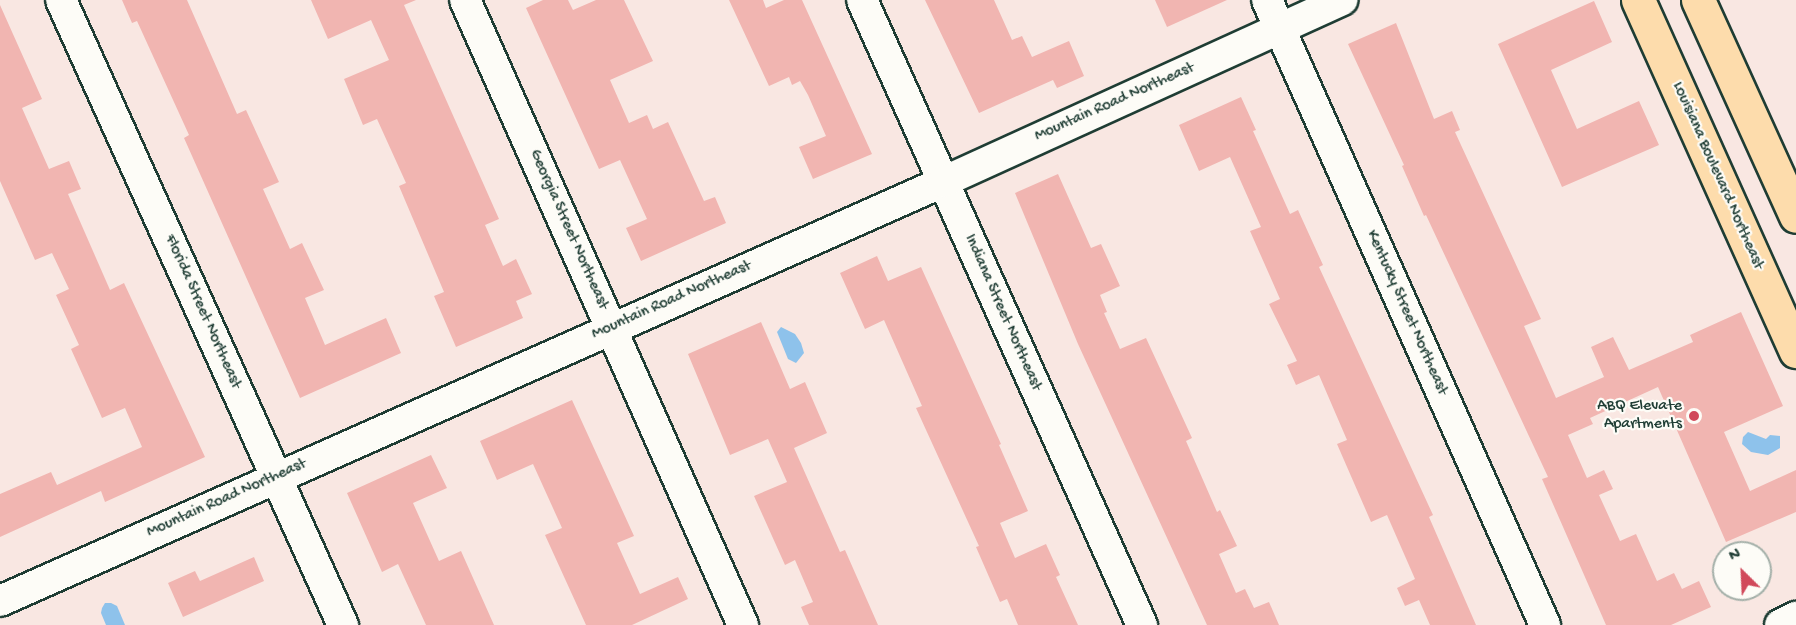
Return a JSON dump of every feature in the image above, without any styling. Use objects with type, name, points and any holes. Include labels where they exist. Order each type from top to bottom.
[{"type":"main road","name":"Louisiana Boulevard Northeast","points":[[1638,0],[1796,351]]},
{"type":"main road","points":[[1698,0],[1796,216]]},
{"type":"street","name":"Florida Street Northeast","points":[[61,0],[343,625]]},
{"type":"street","name":"Georgia Street Northeast","points":[[465,0],[743,625]]},
{"type":"street","name":"Indiana Street Northeast","points":[[862,0],[1142,625]]},
{"type":"street","name":"Kentucky Street Northeast","points":[[1267,0],[1545,625]]},
{"type":"street","name":"Mountain Road Northeast","points":[[0,601],[943,182],[1342,0]]},
{"type":"street","points":[[1780,625],[1796,617]]},
{"type":"water","points":[[781,327],[795,334],[801,343],[804,353],[796,363],[788,359],[777,332]]},
{"type":"water","points":[[1748,432],[1766,439],[1770,435],[1780,436],[1780,448],[1768,455],[1751,452],[1742,444],[1743,437]]},
{"type":"water","points":[[105,603],[117,606],[125,625],[106,625],[101,613],[102,608]]},
{"type":"building","points":[[122,0],[187,0],[237,114],[246,110],[279,182],[263,189],[290,249],[302,243],[324,290],[305,298],[325,345],[386,318],[401,353],[300,398],[184,138],[189,135],[137,21],[132,23]]},
{"type":"building","points":[[311,0],[416,0],[404,5],[499,219],[485,225],[503,266],[516,259],[532,294],[516,301],[523,318],[456,347],[434,296],[444,292],[399,186],[406,183],[377,119],[363,125],[344,79],[389,60],[371,20],[328,39]]},
{"type":"building","points":[[543,0],[568,0],[573,10],[596,0],[624,0],[653,61],[610,80],[629,123],[647,115],[653,129],[668,122],[704,201],[715,197],[726,223],[641,261],[626,228],[647,219],[620,160],[599,169],[526,8]]},
{"type":"building","points":[[729,0],[763,0],[766,8],[784,0],[802,0],[872,154],[813,179],[799,147],[826,136],[808,95],[800,81],[792,85],[789,77],[769,86]]},
{"type":"building","points":[[925,0],[994,0],[1012,40],[1022,36],[1032,57],[1069,41],[1084,76],[1057,88],[1053,80],[979,113]]},
{"type":"building","points":[[1155,0],[1227,0],[1167,27]]},
{"type":"building","points":[[1594,1],[1612,42],[1551,70],[1577,129],[1639,101],[1659,145],[1562,187],[1498,44]]},
{"type":"building","points":[[0,5],[42,99],[22,108],[49,169],[69,161],[81,189],[68,194],[110,290],[124,283],[205,457],[105,502],[101,491],[0,537],[0,494],[51,472],[57,485],[142,447],[125,408],[102,418],[71,349],[79,345],[56,295],[69,289],[52,253],[35,260],[0,181]]},
{"type":"building","points":[[1396,23],[1434,119],[1452,111],[1460,130],[1455,132],[1541,319],[1524,326],[1556,398],[1604,377],[1591,347],[1613,337],[1629,370],[1693,342],[1690,335],[1741,312],[1783,406],[1724,432],[1750,491],[1796,470],[1796,512],[1726,541],[1658,387],[1590,418],[1593,424],[1568,435],[1587,478],[1604,470],[1613,489],[1599,495],[1620,541],[1636,534],[1657,581],[1674,573],[1682,589],[1699,581],[1711,607],[1671,625],[1606,625],[1542,479],[1548,477],[1426,215],[1424,216],[1402,166],[1404,165],[1348,44]]},
{"type":"building","points":[[1241,97],[1256,130],[1253,131],[1290,214],[1298,210],[1323,265],[1319,267],[1433,515],[1429,517],[1476,625],[1430,625],[1419,600],[1405,606],[1397,588],[1415,579],[1387,515],[1371,522],[1337,444],[1347,440],[1319,375],[1296,385],[1287,365],[1297,361],[1269,304],[1280,299],[1250,231],[1261,227],[1230,157],[1199,171],[1179,125]]},
{"type":"building","points":[[1058,174],[1091,248],[1101,244],[1120,286],[1100,295],[1107,312],[1104,313],[1120,349],[1146,338],[1192,438],[1186,441],[1217,512],[1220,510],[1237,546],[1219,554],[1236,593],[1245,589],[1254,608],[1269,602],[1279,625],[1207,625],[1078,344],[1015,193]]},
{"type":"building","points":[[877,256],[888,281],[921,267],[1001,444],[999,445],[1028,511],[1000,523],[1015,558],[1046,544],[1060,575],[1056,577],[1078,625],[1018,625],[1007,599],[1000,602],[976,547],[979,546],[916,408],[922,406],[884,320],[865,329],[840,273]]},
{"type":"building","points":[[761,322],[790,389],[805,382],[827,433],[794,448],[840,552],[845,550],[878,625],[809,625],[801,607],[813,602],[795,560],[785,565],[754,496],[787,482],[768,439],[730,455],[688,354]]},
{"type":"building","points":[[572,400],[634,536],[617,543],[640,594],[678,577],[688,599],[632,625],[586,625],[545,535],[562,528],[533,464],[497,480],[480,441]]},
{"type":"building","points":[[431,455],[447,488],[413,503],[439,561],[461,551],[494,625],[426,625],[398,564],[382,572],[347,493]]},
{"type":"building","points":[[254,557],[264,581],[183,617],[168,583],[195,571],[200,581]]},
{"type":"place","name":"ABQ Elevate Apartments","points":[[1694,416]]}]
